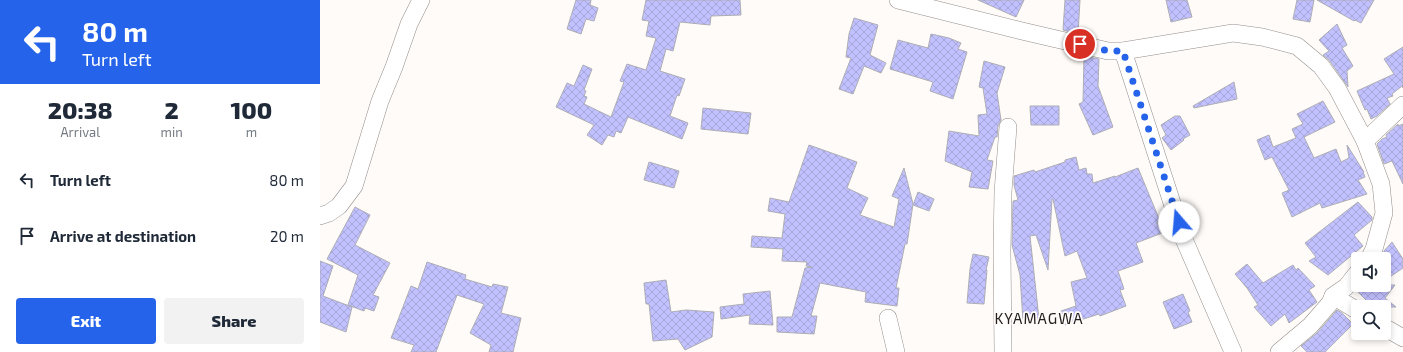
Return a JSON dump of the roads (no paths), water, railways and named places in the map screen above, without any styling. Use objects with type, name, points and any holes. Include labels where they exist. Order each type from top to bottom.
[{"type":"street","points":[[320,216],[329,213],[339,206],[354,186],[380,101],[409,24],[421,0]]},
{"type":"street","points":[[898,0],[1108,51],[1123,51],[1233,33],[1262,36],[1297,46],[1321,66],[1337,88],[1365,141],[1381,184],[1384,214],[1372,252]]},
{"type":"street","points":[[1123,51],[1183,237],[1233,352]]},
{"type":"street","points":[[1365,141],[1403,105]]},
{"type":"street","points":[[1002,352],[1003,200],[1008,127]]},
{"type":"street","points":[[1279,352],[1310,326],[1330,303],[1334,296],[1346,287],[1351,281]]},
{"type":"street","points":[[1334,296],[1351,307]]},
{"type":"street","points":[[888,318],[896,352]]},
{"type":"street","points":[[1391,330],[1403,338]]},
{"type":"district","name":"KYAMAGWA","points":[[1039,318]]}]
